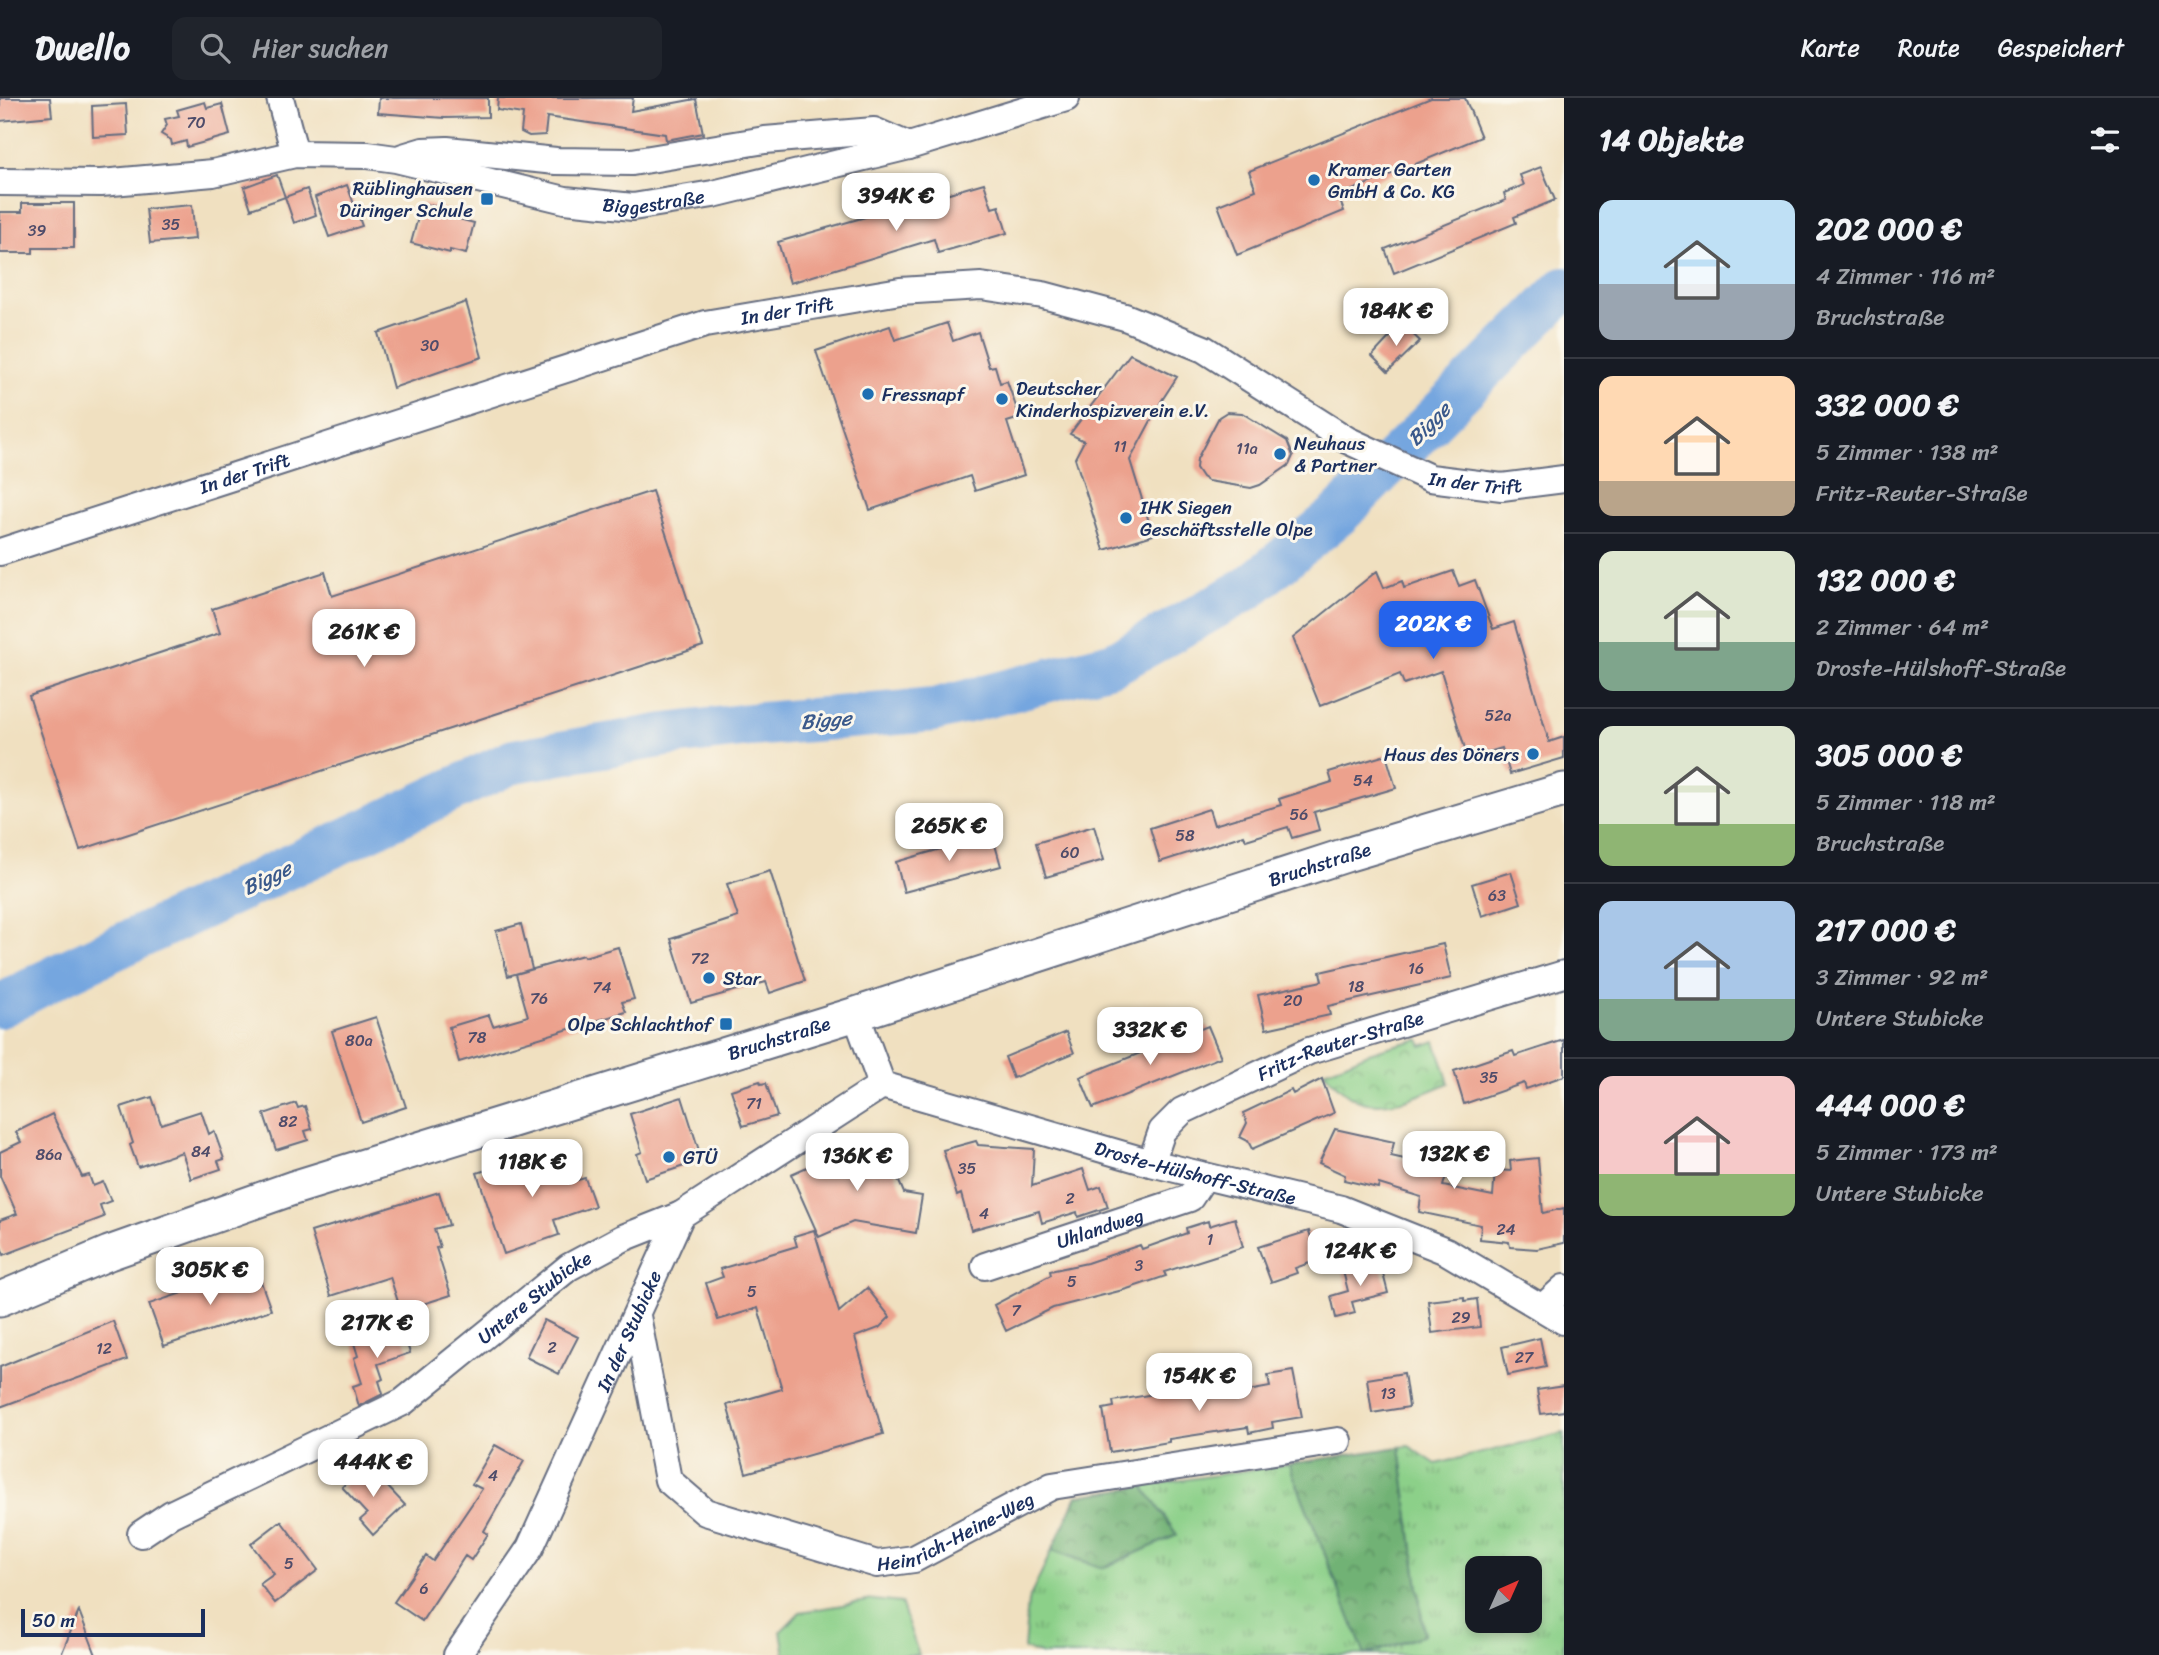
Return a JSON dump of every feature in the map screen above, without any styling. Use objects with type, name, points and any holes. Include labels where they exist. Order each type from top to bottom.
[{"type":"main road","name":"Bruchstraße","points":[[0,1299],[109,1253],[293,1188],[856,1014],[1346,855],[1564,790]]},
{"type":"street","points":[[280,98],[295,154]]},
{"type":"street","name":"Biggestraße","points":[[0,183],[101,183],[213,173],[295,154],[367,155],[396,159],[565,200],[633,207],[713,194],[909,146],[1066,98]]},
{"type":"street","name":"Biggestraße","points":[[396,159],[422,150],[447,150],[556,161],[632,163],[765,140],[874,131],[909,146]]},
{"type":"street","name":"In der Trift","points":[[0,552],[705,324],[900,291],[981,286],[1043,295],[1125,317],[1205,349],[1347,440],[1430,478],[1502,487],[1564,479]]},
{"type":"street","name":"Fritz-Reuter-Straße","points":[[1151,1163],[1162,1131],[1182,1111],[1309,1051],[1564,974]]},
{"type":"street","points":[[681,1215],[881,1085],[856,1014]]},
{"type":"street","name":"Droste-Hülshoff-Straße","points":[[881,1085],[1151,1163],[1341,1209],[1446,1251],[1553,1314]]},
{"type":"street","name":"Uhlandweg","points":[[985,1266],[1190,1198],[1204,1177]]},
{"type":"street","name":"In der Stubicke","points":[[457,1655],[530,1548],[681,1215]]},
{"type":"street","name":"Untere Stubicke","points":[[141,1534],[170,1514],[403,1402],[569,1266],[623,1238],[681,1215]]},
{"type":"street","points":[[1553,1314],[1564,1288]]},
{"type":"street","name":"Heinrich-Heine-Weg","points":[[637,1317],[668,1480],[705,1512],[877,1564],[914,1559],[1052,1486],[1338,1441]]},
{"type":"green space","points":[[1419,1039],[1422,1046],[1435,1041],[1449,1083],[1392,1103],[1368,1103],[1348,1094],[1323,1071],[1370,1052]]},
{"type":"green space","points":[[1564,1433],[1564,1655],[1367,1655],[1424,1635],[1400,1447],[1409,1446],[1436,1464]]},
{"type":"green space","points":[[1400,1447],[1424,1635],[1365,1655],[1289,1464]]},
{"type":"green space","points":[[1289,1464],[1365,1655],[1043,1655],[1024,1649],[1028,1601],[1052,1550],[1103,1568],[1177,1535],[1143,1486]]},
{"type":"green space","points":[[1143,1486],[1177,1535],[1103,1568],[1052,1550],[1077,1496]]},
{"type":"green space","points":[[873,1600],[901,1603],[919,1655],[785,1655],[781,1631],[800,1612]]},
{"type":"building","points":[[0,98],[50,98],[52,116],[0,121]]},
{"type":"building","points":[[379,98],[488,98],[488,117],[445,118],[378,113]]},
{"type":"building","points":[[498,98],[633,98],[631,111],[696,99],[703,133],[666,140],[665,134],[547,117],[545,135],[529,136],[521,132],[523,114],[497,110]]},
{"type":"building","name":"Kramer Garten GmbH & Co. KG","points":[[1431,98],[1465,98],[1481,137],[1338,196],[1344,211],[1237,255],[1218,205],[1256,190],[1249,171]]},
{"type":"building","points":[[205,102],[207,108],[222,104],[230,135],[187,147],[186,141],[172,145],[171,140],[161,134],[167,125],[165,119],[179,116],[177,110]]},
{"type":"building","points":[[126,104],[128,135],[93,137],[92,106]]},
{"type":"building","points":[[1541,167],[1555,200],[1514,217],[1516,223],[1394,273],[1385,249],[1506,200],[1504,193],[1524,185],[1520,175]]},
{"type":"building","points":[[277,175],[285,197],[251,209],[244,187]]},
{"type":"building","points":[[984,183],[992,208],[999,206],[1007,233],[938,253],[934,239],[790,283],[778,242]]},
{"type":"building","points":[[347,185],[362,226],[329,237],[315,197]]},
{"type":"building","points":[[307,189],[316,215],[294,223],[285,197]]},
{"type":"building","points":[[22,203],[74,203],[74,248],[33,248],[33,253],[0,253],[0,212],[22,212]]},
{"type":"building","points":[[422,203],[460,213],[459,219],[474,223],[466,254],[450,250],[450,253],[411,243]]},
{"type":"building","points":[[192,205],[195,239],[150,243],[146,209]]},
{"type":"building","points":[[466,302],[482,357],[393,388],[378,333]]},
{"type":"building","points":[[947,323],[953,341],[978,332],[989,367],[995,366],[1000,383],[1007,381],[1020,418],[1007,422],[1024,475],[975,491],[970,476],[870,510],[816,351],[890,326],[895,340]]},
{"type":"building","points":[[1402,324],[1420,341],[1388,372],[1372,356]]},
{"type":"building","points":[[1130,354],[1177,377],[1130,460],[1153,535],[1104,550],[1075,458],[1084,441],[1070,434]]},
{"type":"building","points":[[1227,412],[1242,413],[1287,441],[1293,456],[1289,465],[1251,488],[1208,481],[1202,477],[1196,468],[1197,459],[1219,417]]},
{"type":"building","points":[[652,491],[703,646],[80,850],[29,696],[220,633],[212,609],[325,572],[332,596]]},
{"type":"building","points":[[1377,571],[1384,588],[1402,581],[1404,588],[1453,571],[1459,586],[1475,580],[1493,629],[1514,622],[1549,742],[1564,737],[1564,758],[1510,774],[1502,748],[1468,758],[1441,671],[1404,684],[1400,674],[1320,706],[1293,638]]},
{"type":"building","points":[[1386,755],[1396,788],[1314,812],[1319,830],[1292,838],[1288,827],[1246,840],[1244,835],[1160,862],[1150,828],[1209,809],[1214,825],[1281,805],[1279,799],[1332,782],[1329,772]]},
{"type":"building","points":[[1094,826],[1104,860],[1046,877],[1036,843]]},
{"type":"building","points":[[992,834],[1001,866],[904,892],[896,862]]},
{"type":"building","points":[[770,871],[805,981],[770,993],[766,982],[691,1003],[671,939],[738,917],[727,884]]},
{"type":"building","points":[[1511,872],[1521,903],[1482,916],[1472,884]]},
{"type":"building","points":[[521,924],[532,969],[508,976],[496,931]]},
{"type":"building","points":[[1443,944],[1451,978],[1328,1006],[1330,1015],[1266,1029],[1258,995],[1322,981],[1320,972]]},
{"type":"building","points":[[618,947],[634,999],[622,1002],[626,1012],[459,1062],[449,1027],[489,1015],[493,1026],[528,1016],[516,974]]},
{"type":"building","points":[[376,1017],[406,1107],[361,1122],[332,1031]]},
{"type":"building","points":[[1208,1026],[1221,1057],[1093,1108],[1080,1077]]},
{"type":"building","points":[[1066,1032],[1074,1053],[1013,1078],[1005,1057]]},
{"type":"building","points":[[1564,1040],[1564,1076],[1526,1089],[1524,1083],[1464,1104],[1454,1071],[1513,1051],[1515,1056]]},
{"type":"building","points":[[1322,1079],[1334,1113],[1252,1149],[1248,1141],[1240,1137],[1247,1123],[1243,1113],[1291,1090],[1293,1094]]},
{"type":"building","points":[[760,1081],[761,1084],[766,1083],[777,1116],[743,1126],[731,1090]]},
{"type":"building","points":[[152,1097],[161,1124],[201,1111],[209,1134],[214,1131],[224,1159],[218,1161],[221,1169],[191,1179],[182,1152],[138,1167],[121,1107]]},
{"type":"building","points":[[682,1097],[702,1160],[645,1179],[637,1154],[642,1152],[630,1114]]},
{"type":"building","points":[[296,1103],[298,1108],[305,1106],[312,1129],[305,1131],[308,1140],[276,1150],[264,1114]]},
{"type":"building","points":[[52,1114],[82,1177],[89,1175],[93,1186],[103,1182],[111,1201],[100,1205],[104,1217],[4,1255],[0,1244],[0,1220],[17,1214],[0,1176],[0,1152],[21,1142],[16,1132]]},
{"type":"building","points":[[1335,1129],[1394,1142],[1391,1156],[1448,1169],[1443,1186],[1493,1196],[1495,1170],[1511,1171],[1510,1161],[1538,1158],[1543,1213],[1564,1208],[1564,1243],[1537,1249],[1510,1247],[1509,1242],[1480,1239],[1481,1225],[1419,1212],[1421,1197],[1379,1184],[1378,1188],[1344,1180],[1345,1175],[1319,1163]]},
{"type":"building","points":[[976,1141],[978,1145],[1034,1149],[1032,1186],[1083,1169],[1090,1190],[1101,1186],[1108,1207],[1078,1217],[1077,1212],[1042,1223],[1039,1211],[971,1230],[961,1194],[957,1196],[943,1150]]},
{"type":"building","points":[[857,1145],[861,1154],[883,1145],[904,1193],[922,1196],[916,1233],[853,1222],[819,1237],[791,1174]]},
{"type":"building","points":[[549,1150],[554,1165],[571,1160],[578,1180],[585,1178],[595,1206],[554,1220],[559,1235],[504,1254],[477,1173]]},
{"type":"building","points":[[439,1192],[449,1225],[434,1229],[440,1247],[436,1248],[451,1295],[401,1311],[390,1277],[331,1296],[311,1232]]},
{"type":"building","points":[[1235,1218],[1243,1247],[1164,1272],[1166,1276],[1053,1308],[1006,1331],[994,1305],[1051,1275],[1050,1271],[1087,1263],[1140,1245],[1142,1249],[1187,1233],[1186,1228],[1208,1221],[1209,1226]]},
{"type":"building","points":[[814,1230],[839,1312],[867,1288],[890,1317],[879,1328],[855,1337],[883,1434],[746,1473],[727,1405],[782,1389],[758,1308],[718,1320],[706,1283],[723,1277],[720,1269],[797,1246],[794,1236]]},
{"type":"building","points":[[1309,1231],[1318,1260],[1295,1268],[1297,1273],[1271,1282],[1258,1247]]},
{"type":"building","points":[[1380,1262],[1388,1293],[1352,1302],[1355,1313],[1336,1318],[1331,1296],[1348,1291],[1343,1271]]},
{"type":"building","points":[[256,1268],[271,1310],[164,1346],[149,1304]]},
{"type":"building","points":[[1464,1297],[1464,1301],[1477,1299],[1480,1327],[1432,1333],[1428,1301]]},
{"type":"building","points":[[544,1320],[578,1337],[559,1374],[526,1357]]},
{"type":"building","points":[[113,1321],[127,1360],[0,1407],[0,1367]]},
{"type":"building","points":[[400,1324],[410,1353],[378,1364],[383,1379],[379,1381],[383,1394],[359,1406],[353,1386],[362,1383],[354,1358],[358,1356],[353,1340]]},
{"type":"building","points":[[1540,1338],[1546,1367],[1508,1375],[1502,1347]]},
{"type":"building","points":[[1293,1371],[1302,1417],[1272,1422],[1273,1428],[1249,1433],[1248,1427],[1169,1439],[1169,1442],[1110,1452],[1103,1409],[1114,1407],[1113,1401],[1224,1382],[1226,1395],[1270,1387],[1268,1375]]},
{"type":"building","points":[[1404,1373],[1409,1407],[1372,1413],[1367,1379]]},
{"type":"building","points":[[1564,1386],[1564,1411],[1541,1414],[1537,1390]]},
{"type":"building","points":[[495,1445],[524,1461],[484,1531],[488,1534],[471,1560],[465,1556],[422,1621],[394,1602],[426,1556],[433,1561],[482,1489],[472,1484]]},
{"type":"building","points":[[366,1464],[405,1505],[373,1535],[360,1520],[367,1514],[342,1487]]},
{"type":"building","points":[[281,1521],[318,1570],[275,1603],[260,1584],[274,1574],[251,1544]]},
{"type":"building","points":[[79,1611],[96,1655],[61,1655]]},
{"type":"waterway","name":"Bigge","points":[[0,1006],[67,971],[514,761],[666,735],[750,725],[934,710],[1115,663],[1247,589],[1338,515],[1564,289]]},
{"type":"place","name":"Kramer Garten GmbH & Co. KG","points":[[1314,180]]},
{"type":"place","name":"Rüblinghausen Düringer Schule","points":[[487,199]]},
{"type":"place","name":"Fressnapf","points":[[868,394]]},
{"type":"place","name":"Deutscher Kinderhospizverein e.V.","points":[[1002,399]]},
{"type":"place","name":"Neuhaus & Partner","points":[[1280,454]]},
{"type":"place","name":"IHK Siegen Geschäftsstelle Olpe","points":[[1126,518]]},
{"type":"place","name":"Haus des Döners","points":[[1533,754]]},
{"type":"place","name":"Star","points":[[709,978]]},
{"type":"place","name":"Olpe Schlachthof","points":[[726,1024]]},
{"type":"place","name":"GTÜ","points":[[669,1157]]}]
